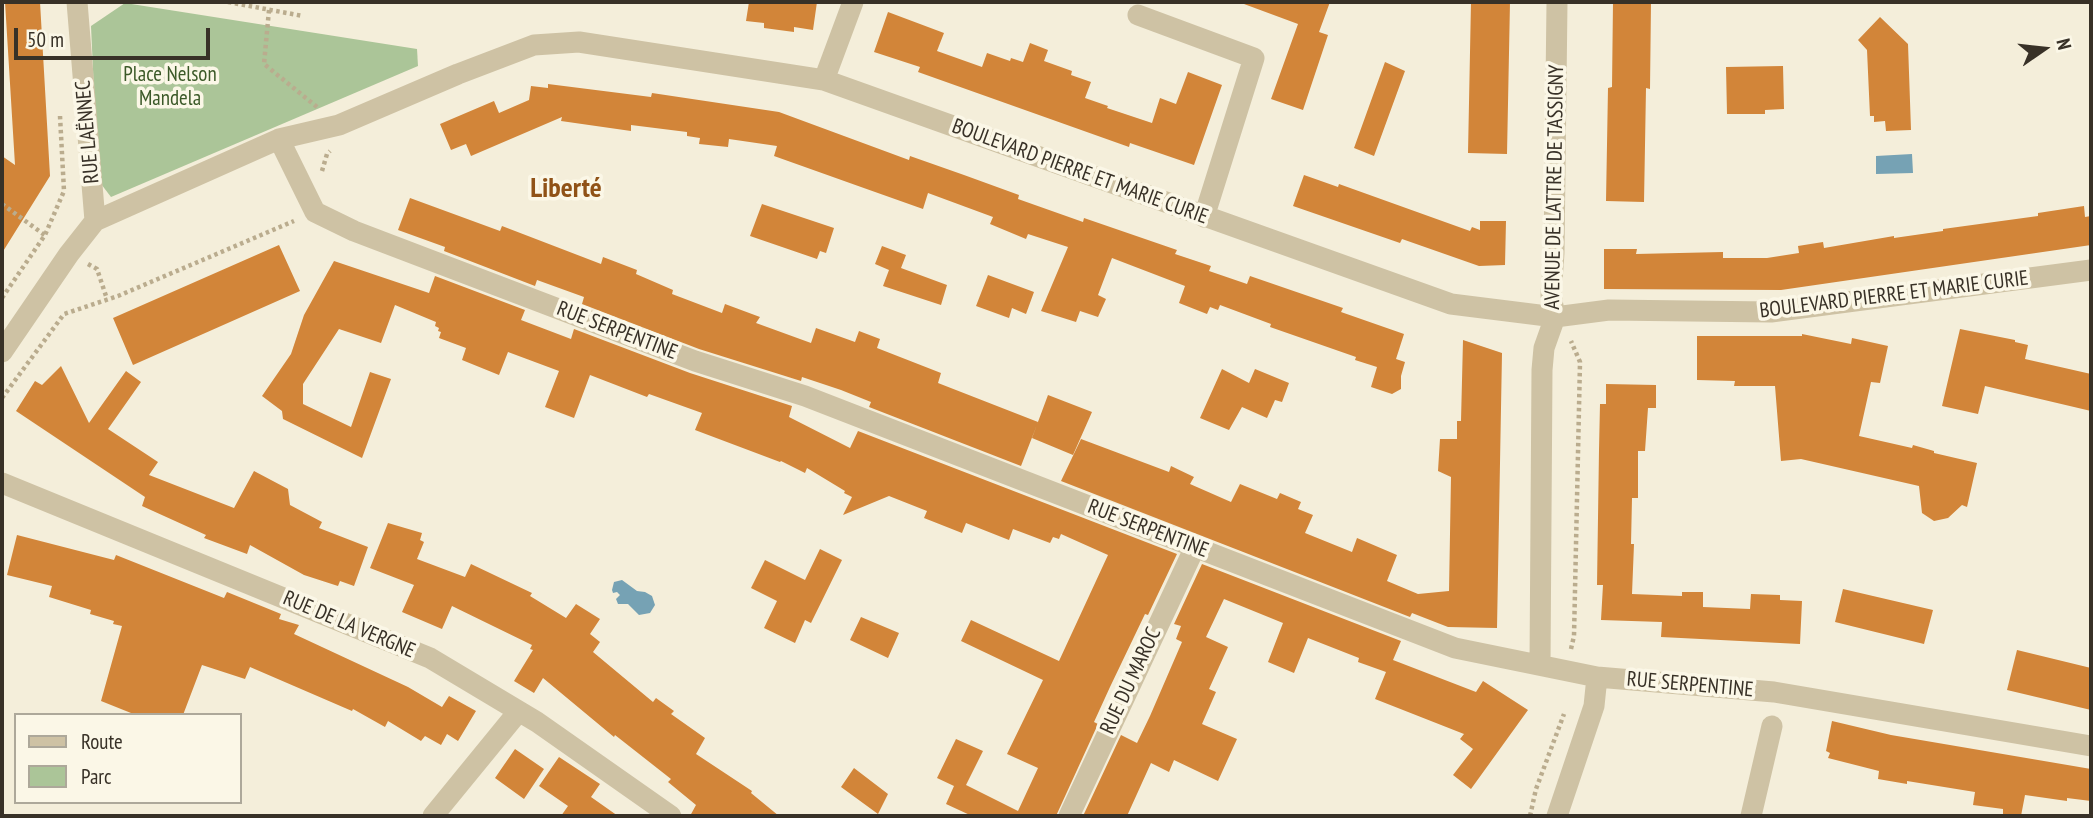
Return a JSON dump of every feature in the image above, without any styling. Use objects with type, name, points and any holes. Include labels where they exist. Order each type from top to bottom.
[{"type":"street","name":"RUE LAËNNEC","points":[[77,2],[95,221]]},
{"type":"street","points":[[824,80],[853,2]]},
{"type":"street","name":"AVENUE DE LATTRE DE TASSIGNY","points":[[1540,664],[1542,370],[1544,348],[1555,317],[1551,295],[1558,2]]},
{"type":"street","points":[[1138,15],[1254,58],[1204,217]]},
{"type":"street","name":"BOULEVARD PIERRE ET MARIE CURIE","points":[[95,221],[279,139],[339,125],[534,45],[579,42],[824,80],[1451,304],[1555,317],[1609,310],[1771,312],[2091,270]]},
{"type":"street","points":[[279,139],[315,212]]},
{"type":"street","name":"RUE SERPENTINE","points":[[315,212],[379,241],[695,361],[818,401],[1455,648],[1597,677],[1774,692],[2091,746]]},
{"type":"street","points":[[2,352],[95,221]]},
{"type":"street","name":"RUE DE LA VERGNE","points":[[2,483],[430,658],[537,722],[671,816]]},
{"type":"street","name":"RUE DU MAROC","points":[[1069,816],[1195,547]]},
{"type":"street","points":[[1557,816],[1594,706],[1597,677]]},
{"type":"street","points":[[433,816],[518,712]]},
{"type":"street","points":[[1751,816],[1772,726]]},
{"type":"path","points":[[229,2],[303,16]]},
{"type":"path","points":[[269,10],[264,64],[339,125],[343,141],[327,154],[321,175]]},
{"type":"path","points":[[2,298],[45,235],[64,191],[60,110]]},
{"type":"path","points":[[2,398],[64,314],[118,296],[315,212]]},
{"type":"path","points":[[1555,317],[1573,344],[1580,362],[1574,636],[1567,670]]},
{"type":"path","points":[[1530,816],[1536,789],[1566,708]]},
{"type":"green space","name":"Place Nelson Mandela","points":[[125,3],[417,49],[418,66],[111,197],[98,180],[91,26]]},
{"type":"water","points":[[1912,154],[1913,173],[1876,174],[1876,156]]},
{"type":"water","points":[[622,580],[637,591],[652,596],[655,605],[650,613],[639,615],[628,604],[618,604],[616,599],[620,595],[612,590],[614,582]]},
{"type":"building","points":[[5,2],[40,2],[50,176],[2,253],[2,156],[15,165]]},
{"type":"building","points":[[749,2],[817,2],[813,30],[794,27],[794,32],[764,28],[764,23],[746,21]]},
{"type":"building","points":[[1244,2],[1330,2],[1319,32],[1328,35],[1303,110],[1271,99],[1298,24]]},
{"type":"building","points":[[1471,2],[1510,2],[1507,154],[1468,153]]},
{"type":"building","points":[[1613,2],[1651,2],[1644,202],[1606,201]]},
{"type":"building","points":[[888,12],[944,33],[937,51],[982,67],[987,53],[1010,61],[1011,58],[1023,62],[1030,43],[1048,50],[1044,61],[1072,71],[1071,75],[1091,82],[1085,98],[1152,123],[1160,98],[1176,104],[1188,72],[1222,85],[1194,165],[1130,143],[1129,147],[918,72],[920,67],[874,52]]},
{"type":"building","points":[[1880,17],[1908,44],[1911,130],[1886,131],[1885,121],[1874,122],[1874,116],[1870,116],[1867,50],[1858,40]]},
{"type":"building","points":[[1385,62],[1405,71],[1374,156],[1354,148]]},
{"type":"building","points":[[1783,66],[1784,109],[1765,110],[1765,114],[1727,114],[1726,67]]},
{"type":"building","points":[[548,84],[651,97],[652,93],[779,112],[909,160],[910,156],[964,175],[1019,195],[1018,199],[1083,222],[1084,218],[1177,250],[1175,254],[1211,266],[1209,271],[1247,284],[1250,276],[1343,308],[1341,312],[1404,334],[1396,359],[1405,362],[1401,389],[1392,394],[1371,387],[1377,367],[1270,327],[1271,324],[1220,305],[1218,310],[1210,307],[1207,314],[1179,303],[1185,286],[1112,258],[1098,295],[1106,299],[1098,317],[1080,311],[1076,322],[1041,311],[1068,247],[1028,234],[1026,239],[990,224],[993,217],[928,193],[923,209],[774,156],[777,146],[729,139],[728,147],[699,144],[700,138],[687,136],[687,132],[631,125],[631,131],[561,121],[562,117],[471,156],[466,144],[451,150],[440,124],[494,101],[499,113],[529,100],[531,86],[548,88]]},
{"type":"building","points":[[1304,175],[1338,187],[1339,184],[1470,231],[1472,227],[1480,230],[1480,221],[1506,221],[1505,265],[1479,266],[1402,239],[1400,243],[1293,206]]},
{"type":"building","points":[[410,198],[500,231],[502,226],[601,264],[603,257],[637,270],[636,274],[673,290],[672,294],[722,313],[725,304],[760,317],[756,323],[811,343],[816,328],[855,342],[859,331],[880,339],[877,348],[941,373],[938,383],[1038,422],[1021,466],[869,407],[871,402],[841,390],[802,377],[801,381],[699,349],[582,304],[584,297],[537,280],[535,286],[444,251],[445,247],[398,230]]},
{"type":"building","points":[[762,204],[834,228],[826,253],[820,251],[817,259],[750,236]]},
{"type":"building","points":[[2084,206],[2085,217],[2091,216],[2091,245],[1781,290],[1604,289],[1604,249],[1637,249],[1636,254],[1723,252],[1723,258],[1767,258],[1799,253],[1798,246],[1823,242],[1824,248],[2038,216],[2038,213]]},
{"type":"building","points":[[279,245],[300,291],[133,365],[113,318]]},
{"type":"building","points":[[882,246],[906,255],[901,268],[947,285],[941,305],[883,286],[889,270],[875,264]]},
{"type":"building","points":[[334,261],[429,293],[435,276],[525,310],[521,320],[571,339],[574,329],[690,373],[792,406],[789,417],[850,448],[858,431],[1177,554],[1110,687],[1094,722],[1098,724],[1056,816],[972,816],[946,804],[954,786],[937,778],[956,739],[983,751],[966,785],[1018,811],[1038,768],[1007,754],[1043,680],[961,641],[971,620],[1059,661],[1108,555],[1061,534],[1059,539],[1053,537],[1050,543],[1013,529],[1009,540],[966,523],[962,533],[924,518],[927,511],[889,496],[843,515],[852,497],[844,493],[845,491],[807,468],[805,473],[781,461],[695,430],[702,413],[649,394],[647,397],[590,375],[574,418],[545,407],[559,371],[508,352],[499,375],[462,360],[466,348],[439,338],[441,332],[435,326],[436,322],[395,305],[381,343],[339,329],[303,384],[303,404],[351,427],[370,372],[391,379],[362,458],[283,419],[282,411],[262,396],[291,354],[304,315]]},
{"type":"building","points":[[988,275],[1034,292],[1026,314],[1012,308],[1009,318],[976,306]]},
{"type":"building","points":[[1960,329],[2015,340],[2028,345],[2025,359],[2091,374],[2091,411],[1985,386],[1978,414],[1942,406]]},
{"type":"building","points":[[1802,334],[1851,344],[1852,338],[1888,346],[1880,383],[1871,382],[1859,436],[1912,448],[1913,445],[1977,463],[1967,507],[1962,505],[1948,518],[1934,521],[1922,513],[1919,486],[1801,459],[1781,461],[1775,386],[1734,386],[1735,381],[1697,380],[1697,336]]},
{"type":"building","points":[[1463,340],[1502,353],[1497,628],[1448,627],[1412,613],[1410,617],[1061,481],[1081,439],[1169,472],[1171,466],[1194,477],[1190,484],[1231,502],[1240,484],[1277,499],[1280,493],[1301,502],[1298,509],[1313,515],[1305,533],[1352,552],[1357,538],[1397,555],[1387,581],[1418,594],[1449,591],[1451,477],[1438,471],[1440,439],[1457,439],[1457,421],[1461,421]]},
{"type":"building","points":[[61,366],[89,423],[126,371],[141,382],[108,429],[158,462],[149,475],[234,508],[254,471],[288,489],[290,505],[322,522],[319,528],[368,547],[354,586],[340,581],[338,586],[304,575],[250,545],[247,554],[204,538],[206,535],[142,506],[145,497],[16,411],[35,381],[42,385]]},
{"type":"building","points":[[1222,369],[1249,383],[1255,369],[1289,383],[1282,402],[1275,400],[1267,418],[1242,407],[1229,430],[1200,418]]},
{"type":"building","points":[[1606,384],[1656,385],[1656,408],[1648,408],[1645,451],[1638,451],[1638,498],[1632,498],[1632,594],[1682,596],[1682,592],[1703,592],[1703,607],[1750,609],[1751,594],[1780,595],[1780,600],[1802,601],[1800,644],[1661,637],[1662,622],[1601,620],[1603,585],[1597,585],[1599,450],[1600,404],[1606,404]]},
{"type":"building","points":[[1048,395],[1092,412],[1073,455],[1032,438]]},
{"type":"building","points":[[388,523],[422,533],[420,540],[424,542],[417,559],[465,577],[471,564],[532,593],[530,596],[566,618],[576,604],[600,619],[590,634],[600,642],[593,652],[653,702],[656,698],[674,711],[671,714],[705,738],[696,754],[752,791],[751,793],[779,816],[690,816],[696,805],[668,782],[671,779],[615,735],[614,737],[543,678],[534,693],[514,681],[533,650],[530,649],[532,645],[452,606],[442,629],[402,612],[414,585],[370,568]]},
{"type":"building","points":[[17,535],[114,560],[116,555],[224,598],[227,592],[281,614],[279,619],[299,625],[294,634],[408,687],[442,707],[449,696],[476,711],[458,741],[447,734],[441,745],[425,736],[421,741],[388,721],[385,727],[353,709],[352,711],[250,667],[245,679],[202,665],[184,713],[131,713],[101,701],[122,626],[90,614],[91,610],[49,597],[52,586],[7,575]]},
{"type":"building","points":[[820,549],[842,560],[811,623],[805,620],[795,643],[764,628],[777,601],[751,588],[765,560],[805,580]]},
{"type":"building","points":[[1202,564],[1401,641],[1393,660],[1476,692],[1483,681],[1528,710],[1471,789],[1453,775],[1473,749],[1460,739],[1464,734],[1375,699],[1386,672],[1308,638],[1294,673],[1268,662],[1283,623],[1224,599],[1206,637],[1228,647],[1209,689],[1216,692],[1202,724],[1237,739],[1218,781],[1174,760],[1169,772],[1151,763],[1127,816],[1083,816],[1121,735],[1137,743],[1150,716],[1182,642],[1176,639],[1181,626],[1174,624]]},
{"type":"building","points":[[1843,589],[1933,610],[1924,644],[1835,622]]},
{"type":"building","points":[[861,617],[899,633],[888,658],[850,640]]},
{"type":"building","points":[[2017,650],[2091,668],[2091,710],[2007,690]]},
{"type":"building","points":[[1832,721],[1891,735],[2091,769],[2091,801],[2067,798],[2067,801],[2025,795],[2021,816],[2003,816],[2003,809],[1973,805],[1975,792],[1878,779],[1879,771],[1828,758],[1830,753],[1826,751]]},
{"type":"building","points":[[515,749],[544,769],[524,799],[495,778]]},
{"type":"building","points":[[559,757],[600,784],[591,797],[618,816],[561,816],[568,806],[539,786]]},
{"type":"building","points":[[854,768],[888,794],[878,814],[841,787]]},
{"type":"district","name":"Liberté","points":[[566,189]]}]
